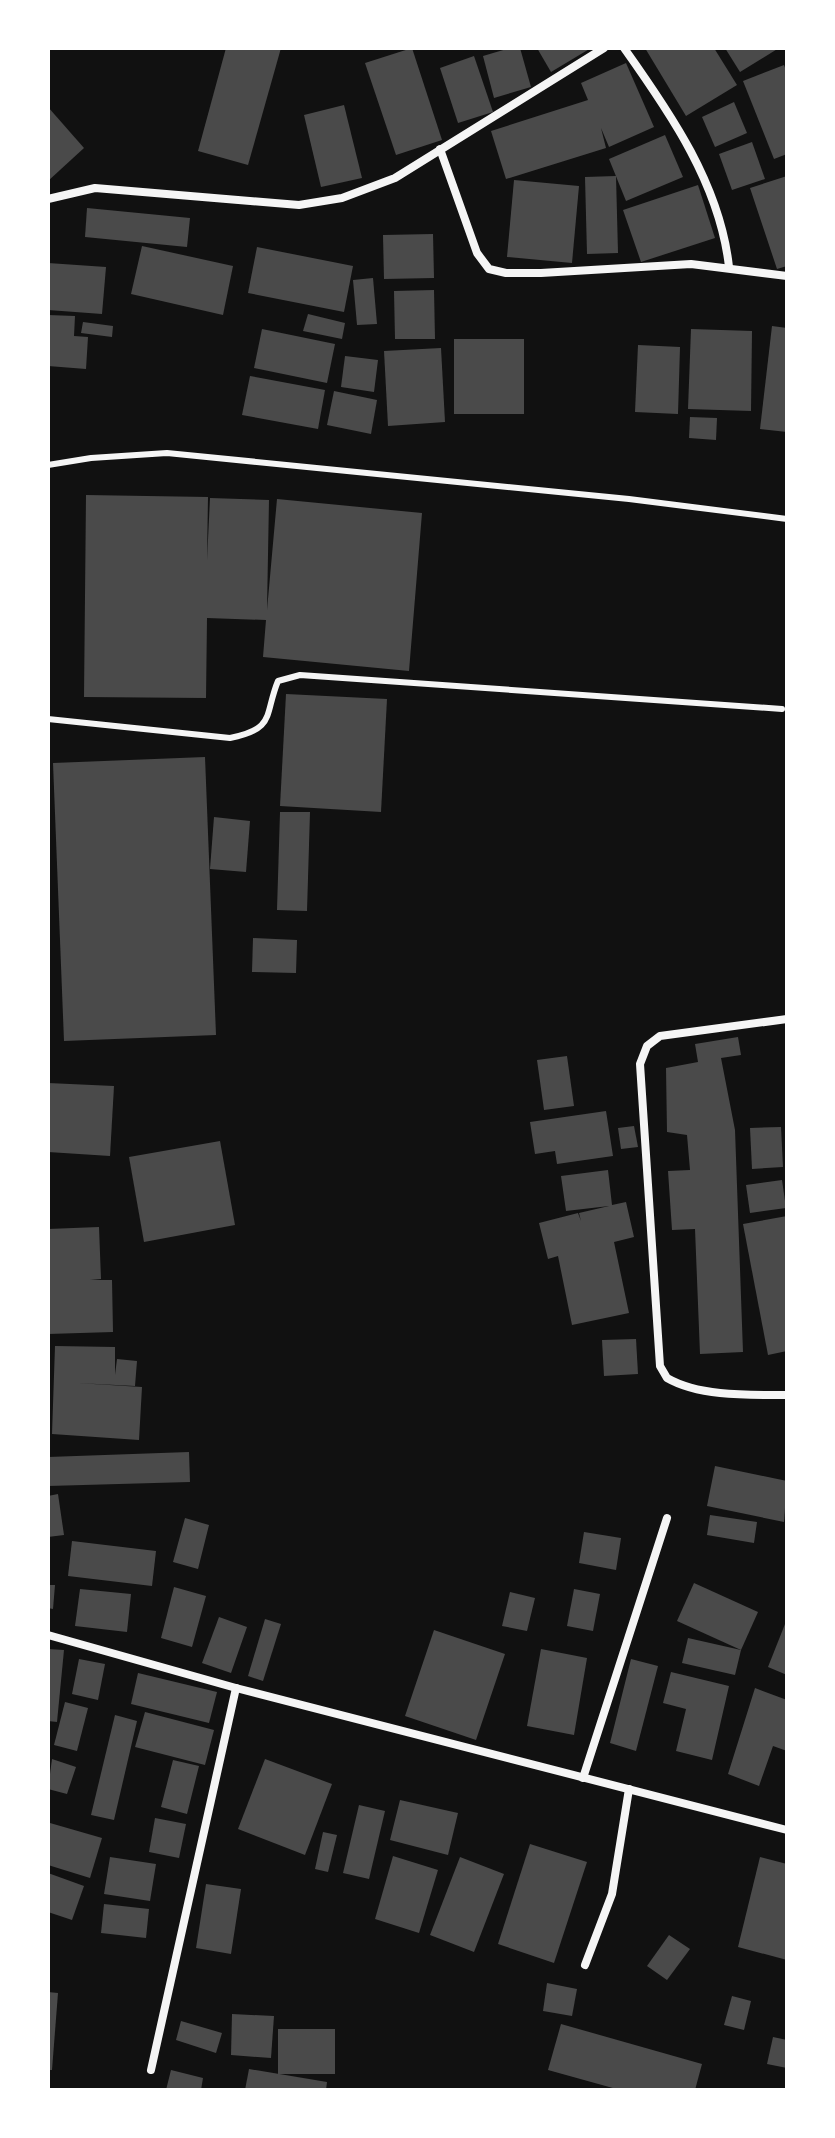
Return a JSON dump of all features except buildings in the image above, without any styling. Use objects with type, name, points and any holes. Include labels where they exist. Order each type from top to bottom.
[{"type":"street","points":[[48,199],[95,188],[299,205],[342,198],[395,178],[604,48]]},
{"type":"street","points":[[624,48],[691,152],[726,238],[729,267]]},
{"type":"street","points":[[440,149],[477,253],[489,269],[506,273],[541,273],[647,265],[729,267],[787,276]]},
{"type":"street","points":[[787,1019],[660,1036],[647,1046],[640,1064],[660,1366],[667,1378],[697,1388],[748,1395],[787,1395]]},
{"type":"street","points":[[583,1778],[667,1518]]},
{"type":"street","points":[[48,1635],[236,1688],[787,1830]]},
{"type":"street","points":[[151,2070],[236,1688]]},
{"type":"street","points":[[585,1965],[612,1894],[629,1789]]},
{"type":"lane","points":[[48,465],[91,458],[167,453],[629,499],[787,519]]},
{"type":"lane","points":[[48,719],[230,738],[258,729],[271,714],[278,681],[300,675],[782,709]]}]
